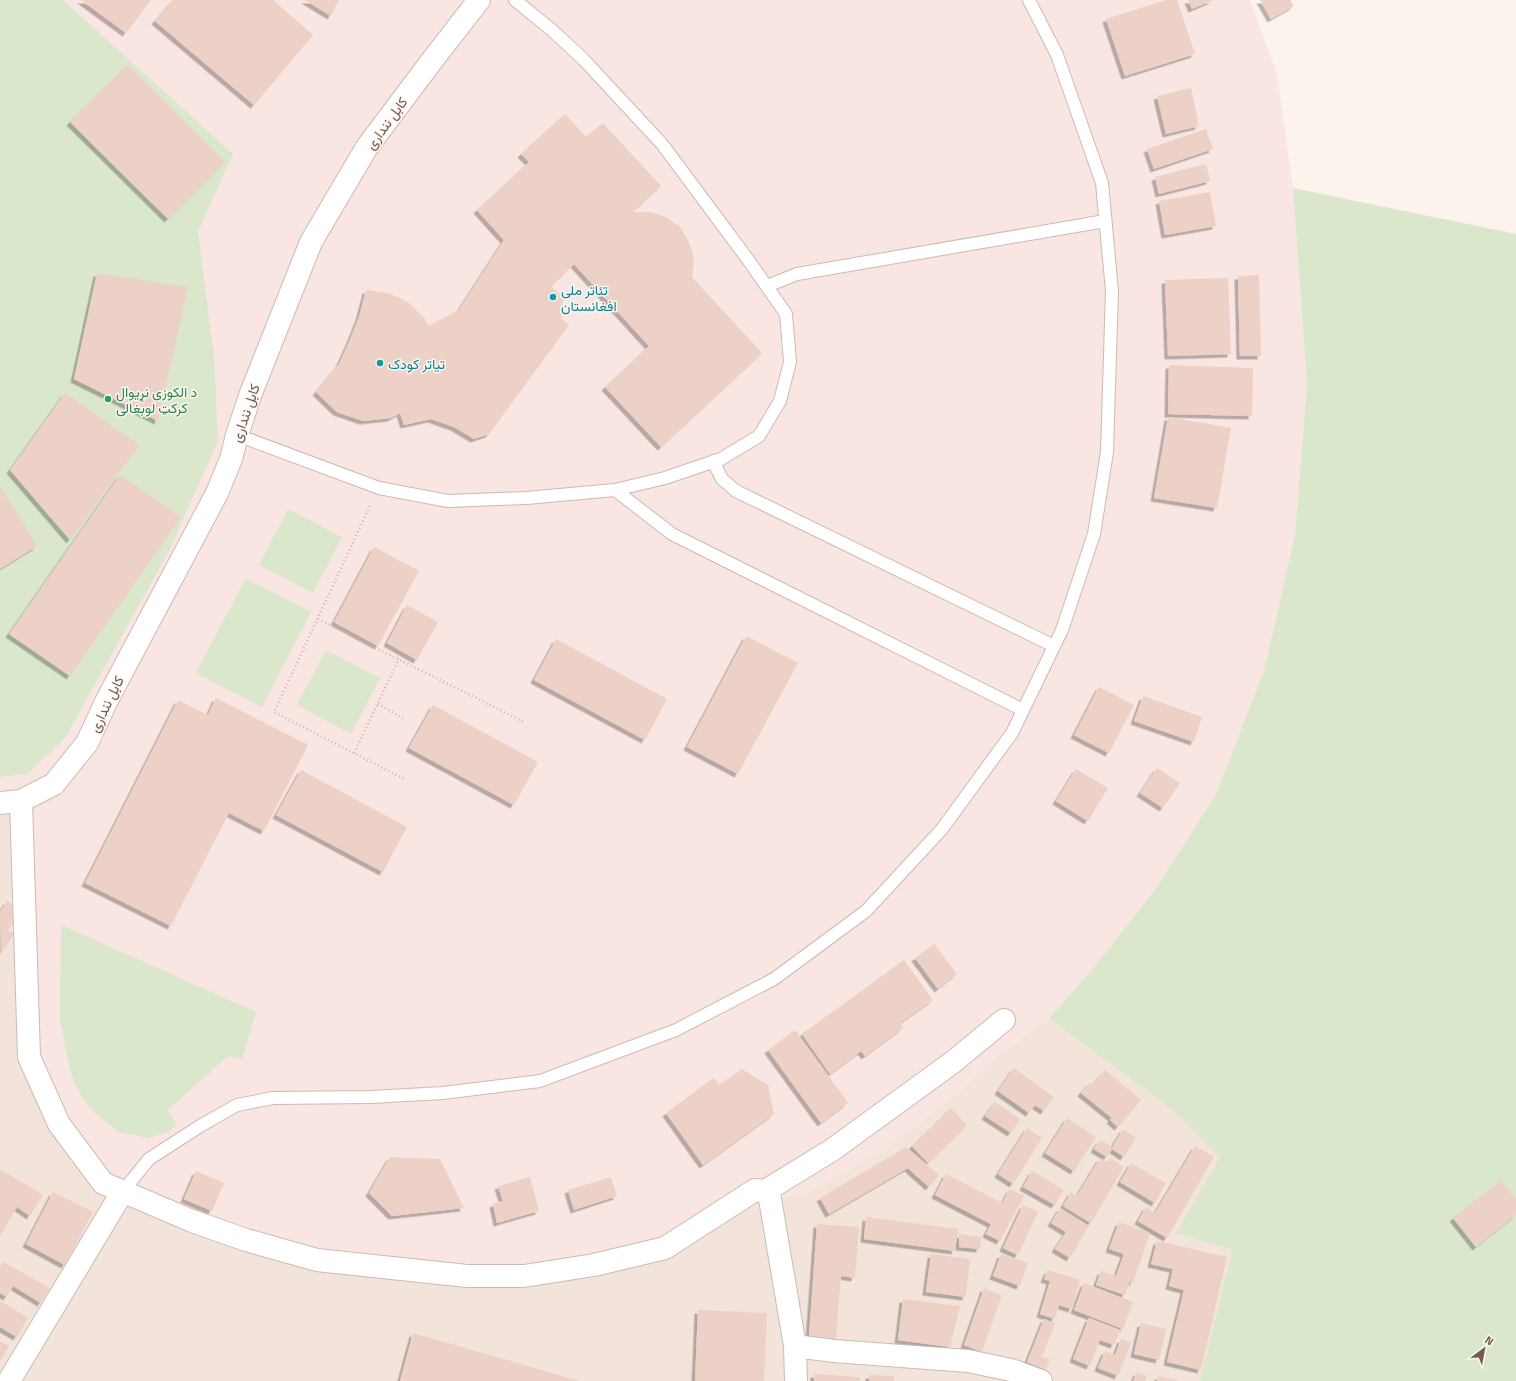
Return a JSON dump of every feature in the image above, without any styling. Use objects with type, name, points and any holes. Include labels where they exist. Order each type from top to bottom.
[{"type":"street","name":"کابل ننداری","points":[[10,802],[54,784],[87,743],[107,700],[217,493],[231,459],[236,435],[272,337],[311,242],[367,147],[479,0]]},
{"type":"street","points":[[10,802],[29,1057],[59,1124],[103,1183],[192,1222],[246,1240],[318,1260],[459,1275],[524,1276],[594,1265],[665,1248],[755,1190],[765,1191],[832,1150],[953,1062],[1004,1020]]},
{"type":"street","points":[[9,1381],[123,1191]]},
{"type":"street","points":[[765,1191],[770,1199],[795,1346],[796,1381]]},
{"type":"street","points":[[795,1346],[834,1351],[968,1361],[1011,1370],[1041,1381]]},
{"type":"lane","points":[[236,435],[379,488],[448,501],[526,498],[615,490],[665,478],[721,459],[759,436],[780,401],[790,362],[786,314],[662,144],[584,60],[515,0]]},
{"type":"lane","points":[[123,1191],[149,1159],[200,1126],[237,1105],[273,1098],[371,1097],[443,1093],[540,1081],[676,1030],[774,979],[866,912],[942,829],[1012,733],[1062,630],[1094,534],[1107,452],[1112,291],[1102,183],[1057,55],[1029,0]]},
{"type":"lane","points":[[767,286],[797,274],[1106,221]]},
{"type":"lane","points":[[713,461],[722,479],[736,491],[1054,646]]},
{"type":"lane","points":[[615,490],[672,534],[1023,710]]},
{"type":"path","points":[[379,488],[274,712],[406,780]]},
{"type":"path","points":[[318,619],[524,722]]},
{"type":"path","points":[[354,753],[399,659]]},
{"type":"path","points":[[378,704],[403,718]]},
{"type":"shaded area","points":[[0,0],[1250,0],[1277,75],[1293,188],[1307,383],[1295,535],[1264,671],[1216,794],[1155,890],[1090,972],[1049,1018],[1000,1055],[940,1108],[879,1153],[805,1194],[770,1199],[765,1191],[665,1248],[524,1276],[317,1260],[103,1183],[29,1057],[21,802],[0,803]]},
{"type":"shaded area","points":[[0,803],[755,1190],[805,1194],[879,1153],[940,1108],[1000,1055],[1049,1018],[1170,1108],[1220,1157],[1177,1233],[1232,1250],[1200,1381],[0,1381]]},
{"type":"green space","name":"د الکوزی نړیوال کرکټ لوبغالی","points":[[0,0],[63,0],[233,154],[198,231],[214,356],[218,441],[170,549],[65,738],[27,774],[0,777]]},
{"type":"green space","points":[[1293,188],[1516,234],[1516,1381],[1200,1381],[1232,1250],[1176,1233],[1220,1157],[1170,1108],[1049,1018],[1090,972],[1155,890],[1216,794],[1264,671],[1295,535],[1307,383]]},
{"type":"green space","points":[[288,509],[342,537],[313,593],[259,565]]},
{"type":"green space","points":[[246,578],[311,612],[262,707],[196,673]]},
{"type":"green space","points":[[326,650],[380,678],[351,734],[297,705]]},
{"type":"green space","points":[[61,925],[256,1012],[242,1060],[228,1056],[167,1111],[177,1123],[170,1131],[149,1138],[118,1132],[93,1111],[80,1094],[71,1074],[60,1021]]},
{"type":"building","points":[[81,0],[151,0],[126,33]]},
{"type":"building","points":[[173,0],[273,0],[313,35],[254,105],[155,21]]},
{"type":"building","points":[[305,0],[339,0],[331,16]]},
{"type":"building","points":[[1166,0],[1177,0],[1195,54],[1125,76],[1106,19]]},
{"type":"building","points":[[1188,0],[1213,0],[1192,9]]},
{"type":"building","points":[[1260,0],[1290,0],[1294,6],[1271,19]]},
{"type":"building","points":[[128,65],[225,162],[168,219],[70,122]]},
{"type":"building","points":[[1191,88],[1199,126],[1166,134],[1157,96]]},
{"type":"building","points":[[565,114],[586,137],[603,123],[661,186],[632,212],[650,212],[666,217],[680,227],[689,242],[694,258],[692,277],[762,353],[661,447],[605,387],[649,346],[574,264],[551,286],[563,299],[561,319],[569,325],[489,434],[474,439],[454,427],[431,419],[404,425],[400,413],[391,418],[363,421],[337,412],[316,392],[339,364],[359,317],[366,290],[389,293],[409,303],[425,319],[428,326],[459,310],[504,240],[477,210],[529,162],[521,154]]},
{"type":"building","points":[[1206,129],[1213,149],[1154,169],[1147,149]]},
{"type":"building","points":[[1206,164],[1210,181],[1159,194],[1155,177]]},
{"type":"building","points":[[1210,192],[1216,226],[1165,235],[1159,201]]},
{"type":"building","points":[[97,273],[188,287],[158,421],[74,379]]},
{"type":"building","points":[[1259,275],[1261,356],[1240,356],[1238,276]]},
{"type":"building","points":[[1228,278],[1231,354],[1168,356],[1165,280]]},
{"type":"building","points":[[1169,365],[1253,368],[1252,416],[1168,414]]},
{"type":"building","points":[[65,393],[139,445],[70,540],[10,470]]},
{"type":"building","points":[[1168,417],[1231,428],[1217,508],[1154,498]]},
{"type":"building","points":[[120,475],[181,517],[70,676],[9,634]]},
{"type":"building","points":[[0,486],[37,546],[0,569]]},
{"type":"building","points":[[374,547],[419,571],[378,646],[334,622]]},
{"type":"building","points":[[407,605],[438,622],[417,660],[387,643]]},
{"type":"building","points":[[746,636],[798,663],[738,774],[687,747]]},
{"type":"building","points":[[556,639],[667,699],[645,740],[534,680]]},
{"type":"building","points":[[1099,687],[1134,705],[1109,753],[1074,735]]},
{"type":"building","points":[[1143,696],[1202,717],[1194,742],[1134,721]]},
{"type":"building","points":[[216,698],[308,745],[264,831],[229,813],[171,926],[85,883],[178,700],[208,715]]},
{"type":"building","points":[[433,705],[538,762],[514,805],[409,748]]},
{"type":"building","points":[[1157,768],[1180,783],[1163,808],[1140,793]]},
{"type":"building","points":[[1076,769],[1108,788],[1088,821],[1056,801]]},
{"type":"building","points":[[301,770],[407,827],[383,872],[276,815]]},
{"type":"building","points":[[7,901],[21,910],[8,931],[14,934],[1,954],[0,912]]},
{"type":"building","points":[[934,944],[957,974],[938,989],[915,958]]},
{"type":"building","points":[[904,960],[933,1000],[900,1023],[903,1028],[865,1056],[861,1051],[830,1074],[802,1034]]},
{"type":"building","points":[[795,1030],[848,1103],[821,1123],[768,1050]]},
{"type":"building","points":[[1014,1068],[1054,1097],[1044,1111],[1035,1105],[1029,1113],[998,1091]]},
{"type":"building","points":[[742,1069],[768,1085],[774,1114],[703,1165],[666,1113],[714,1078],[719,1085]]},
{"type":"building","points":[[1105,1070],[1141,1100],[1118,1127],[1110,1120],[1112,1118],[1081,1093],[1089,1083],[1092,1085]]},
{"type":"building","points":[[995,1102],[1020,1119],[1011,1133],[985,1116]]},
{"type":"building","points":[[951,1108],[967,1125],[928,1163],[912,1146]]},
{"type":"building","points":[[1067,1118],[1096,1137],[1074,1171],[1045,1153]]},
{"type":"building","points":[[1027,1128],[1042,1138],[1013,1184],[998,1174]]},
{"type":"building","points":[[1123,1129],[1136,1138],[1124,1157],[1112,1149],[1107,1157],[1094,1149],[1100,1140],[1111,1146],[1111,1149]]},
{"type":"building","points":[[1195,1146],[1214,1157],[1167,1238],[1138,1221],[1146,1207],[1155,1213]]},
{"type":"building","points":[[906,1147],[939,1175],[929,1187],[908,1168],[829,1214],[820,1198]]},
{"type":"building","points":[[390,1157],[440,1159],[464,1208],[392,1216],[369,1193]]},
{"type":"building","points":[[1100,1158],[1108,1163],[1110,1158],[1124,1167],[1091,1223],[1063,1206],[1071,1192],[1077,1196]]},
{"type":"building","points":[[1131,1163],[1166,1183],[1155,1203],[1120,1182]]},
{"type":"building","points":[[0,1169],[43,1195],[30,1216],[17,1207],[0,1236]]},
{"type":"building","points":[[196,1171],[224,1183],[212,1211],[184,1199]]},
{"type":"building","points":[[1032,1171],[1064,1190],[1055,1205],[1023,1187]]},
{"type":"building","points":[[946,1174],[1002,1203],[1010,1189],[1024,1196],[1000,1241],[986,1234],[991,1224],[935,1195]]},
{"type":"building","points":[[530,1177],[539,1211],[497,1223],[493,1204],[503,1201],[498,1186]]},
{"type":"building","points":[[611,1177],[617,1196],[574,1210],[568,1190]]},
{"type":"building","points":[[1501,1181],[1516,1199],[1516,1215],[1476,1247],[1453,1218]]},
{"type":"building","points":[[53,1192],[93,1212],[65,1265],[26,1244]]},
{"type":"building","points":[[1023,1205],[1038,1212],[1018,1255],[1003,1248]]},
{"type":"building","points":[[1060,1208],[1089,1226],[1070,1258],[1055,1249],[1066,1232],[1051,1223]]},
{"type":"building","points":[[866,1217],[958,1229],[955,1251],[864,1239]]},
{"type":"building","points":[[1119,1222],[1150,1233],[1133,1283],[1130,1281],[1125,1295],[1096,1285],[1101,1271],[1116,1276],[1124,1254],[1109,1249]]},
{"type":"building","points":[[817,1224],[859,1227],[855,1278],[841,1276],[836,1339],[809,1337]]},
{"type":"building","points":[[959,1234],[981,1237],[980,1249],[959,1247]]},
{"type":"building","points":[[1157,1241],[1227,1257],[1201,1370],[1167,1362],[1184,1290],[1169,1286],[1173,1269],[1151,1264]]},
{"type":"building","points":[[931,1254],[970,1259],[966,1297],[926,1292]]},
{"type":"building","points":[[1001,1254],[1028,1263],[1020,1286],[993,1276]]},
{"type":"building","points":[[3,1262],[50,1288],[41,1303],[13,1286],[7,1297],[0,1293],[0,1267]]},
{"type":"building","points":[[1048,1270],[1080,1280],[1072,1309],[1059,1305],[1055,1319],[1040,1314],[1050,1281],[1044,1279]]},
{"type":"building","points":[[1084,1283],[1133,1302],[1123,1329],[1074,1310]]},
{"type":"building","points":[[984,1288],[1002,1295],[982,1352],[964,1345]]},
{"type":"building","points":[[903,1299],[960,1306],[950,1347],[898,1340]]},
{"type":"building","points":[[0,1301],[28,1318],[17,1337],[0,1327]]},
{"type":"building","points":[[698,1310],[767,1313],[764,1381],[695,1381]]},
{"type":"building","points":[[1089,1318],[1120,1330],[1114,1345],[1100,1340],[1090,1366],[1073,1359]]},
{"type":"building","points":[[1044,1319],[1055,1323],[1042,1357],[1050,1359],[1046,1370],[1027,1362]]},
{"type":"building","points":[[1141,1323],[1166,1329],[1159,1360],[1134,1354]]},
{"type":"building","points":[[413,1333],[580,1381],[400,1381]]},
{"type":"building","points":[[1121,1339],[1131,1343],[1118,1376],[1098,1368],[1105,1351],[1115,1355]]},
{"type":"building","points":[[0,1341],[9,1346],[0,1362]]},
{"type":"building","points":[[1137,1372],[1147,1376],[1145,1381],[1133,1381]]},
{"type":"building","points":[[814,1374],[860,1377],[860,1381],[814,1381]]},
{"type":"building","points":[[869,1375],[894,1376],[894,1381],[869,1381]]},
{"type":"building","points":[[1158,1376],[1177,1380],[1177,1381],[1157,1381]]},
{"type":"place","name":"تئاتر ملی افغانستان","points":[[553,297]]},
{"type":"place","name":"تیاتر کودک","points":[[380,363]]},
{"type":"place","name":"د الکوزی نړیوال کرکټ لوبغالی","points":[[108,399]]}]
